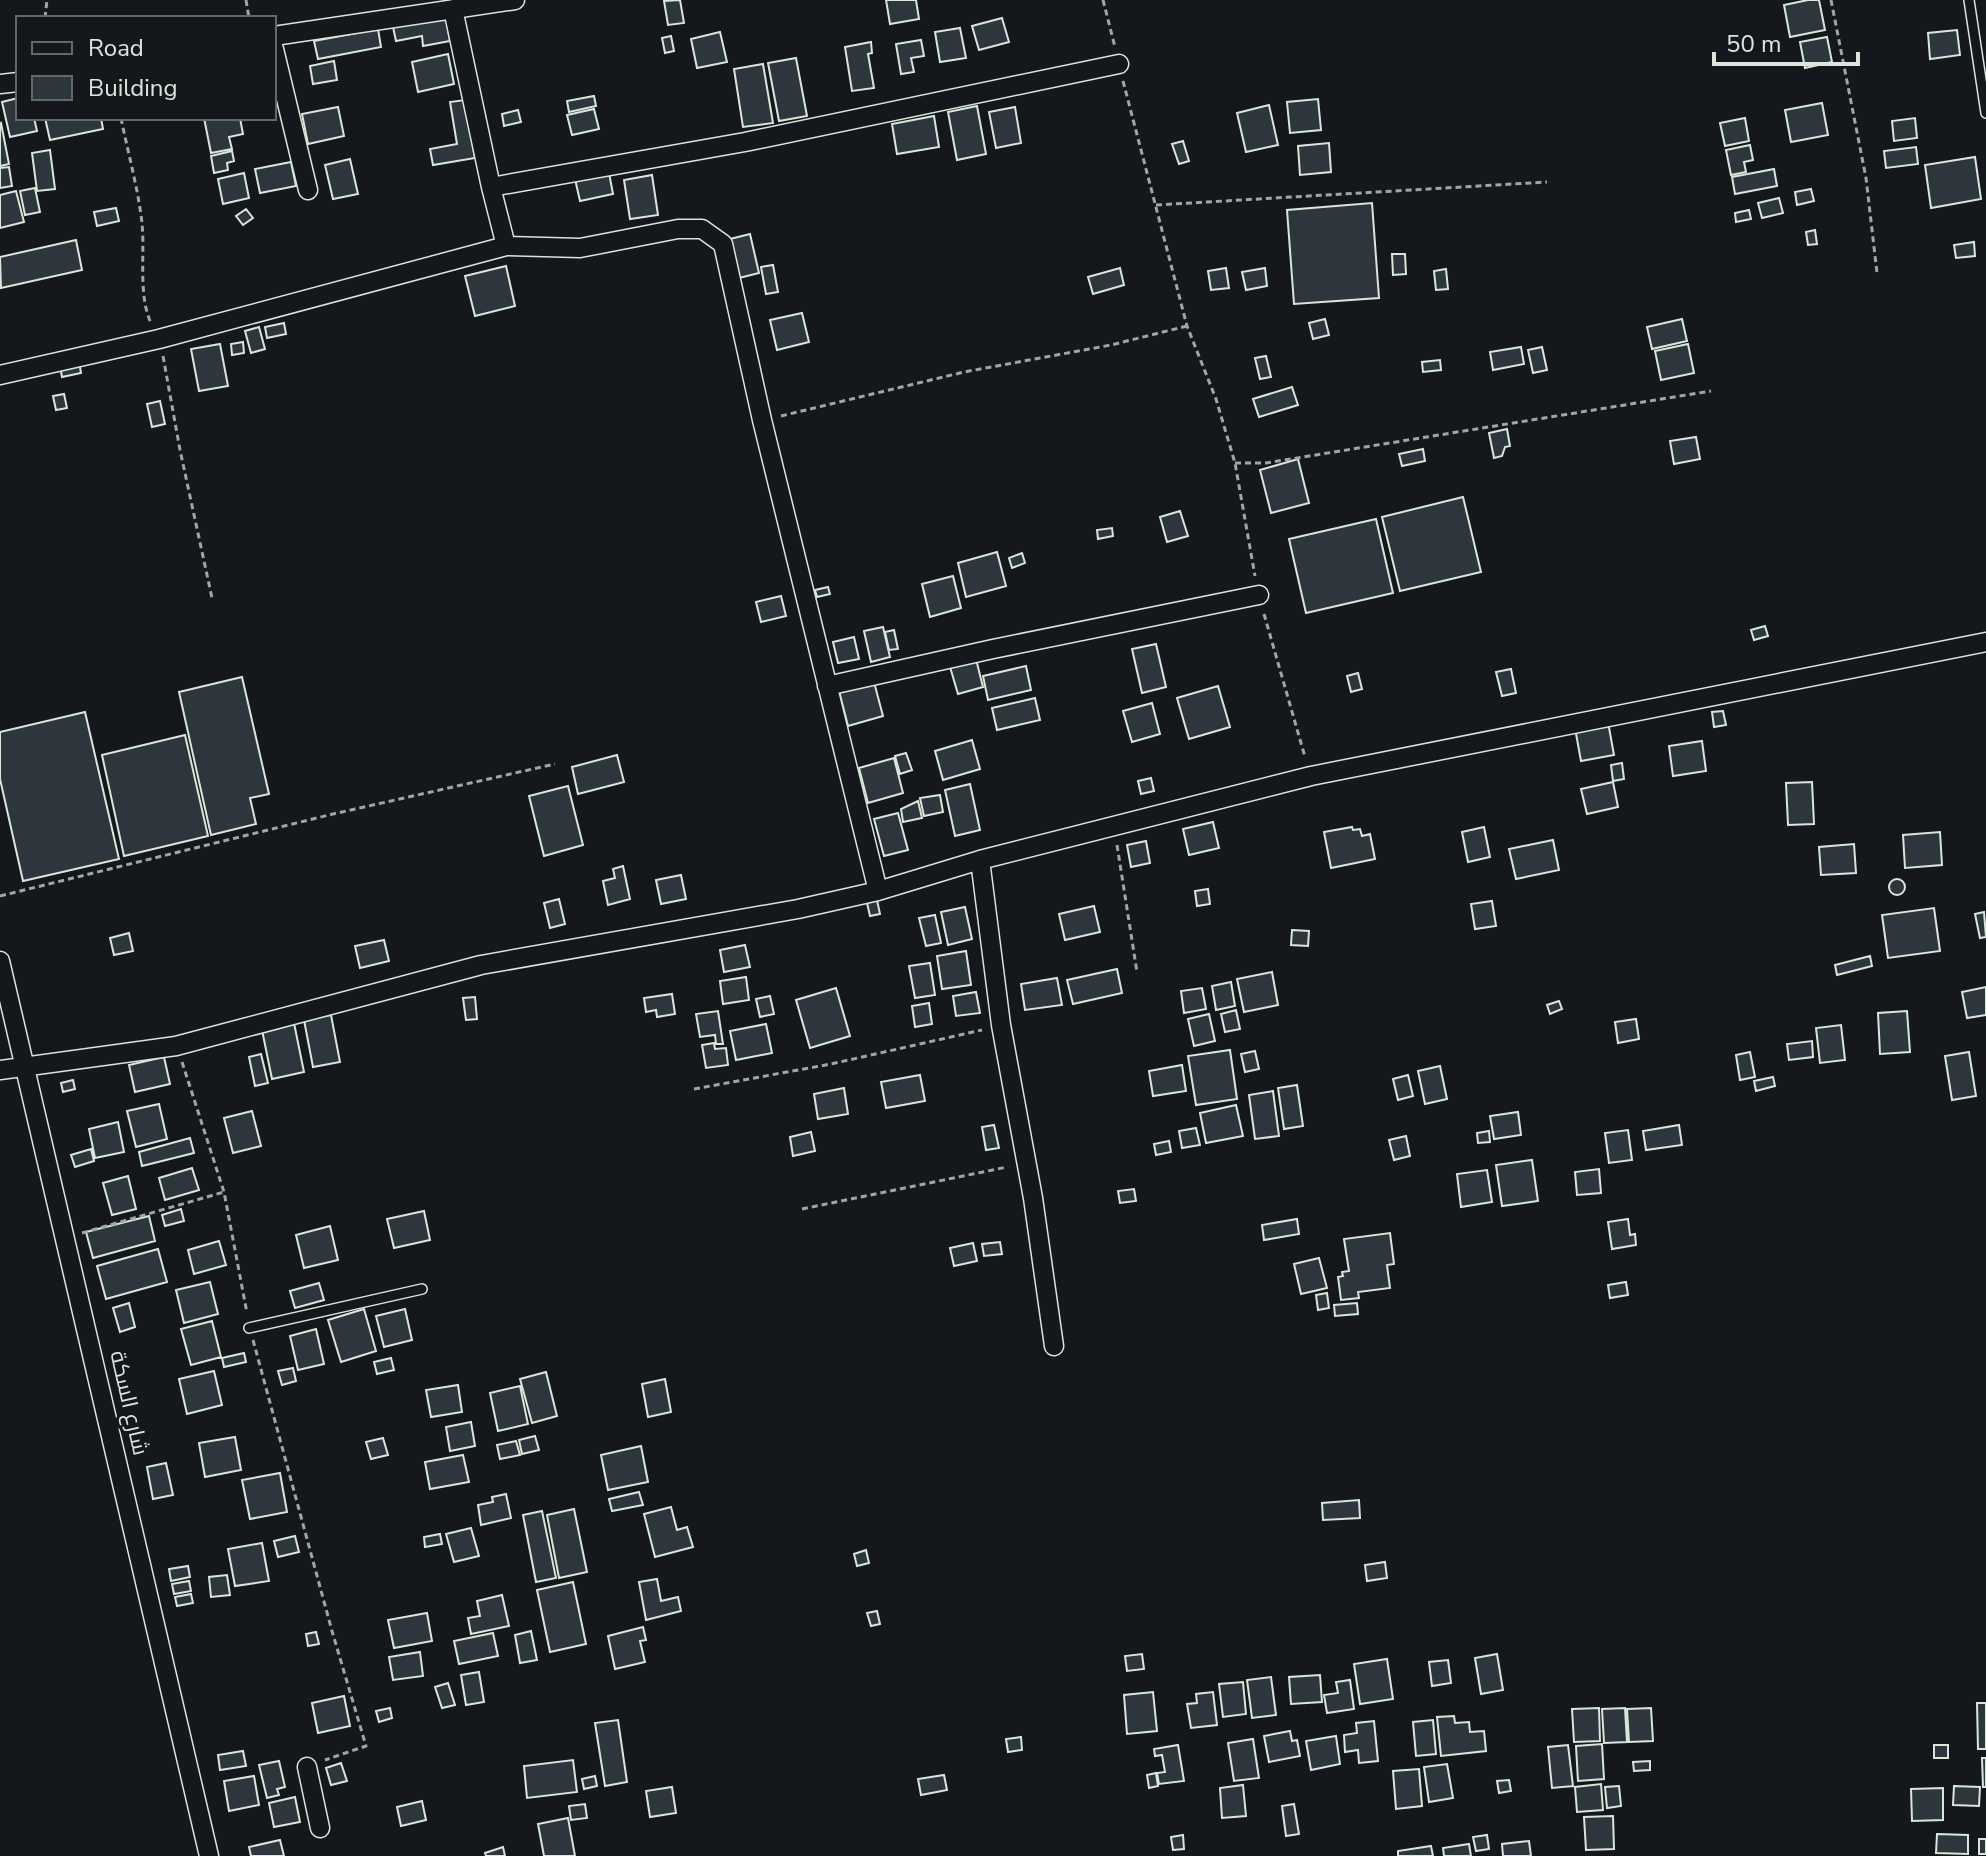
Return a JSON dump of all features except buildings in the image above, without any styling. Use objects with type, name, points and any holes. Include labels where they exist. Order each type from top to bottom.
[{"type":"street","points":[[276,36],[515,0]]},
{"type":"street","points":[[453,9],[506,246]]},
{"type":"street","points":[[276,57],[308,190]]},
{"type":"street","points":[[491,187],[745,142],[1119,64]]},
{"type":"street","points":[[0,375],[159,339],[506,246],[580,248],[678,229],[702,229],[723,244],[762,420],[878,891]]},
{"type":"street","points":[[827,686],[1259,595]]},
{"type":"street","points":[[0,1070],[176,1046],[481,965],[798,909],[878,891],[980,860],[1311,776],[1986,642]]},
{"type":"street","points":[[980,860],[1001,1025],[1027,1163],[1054,1346]]},
{"type":"street","name":"شارع السكة","points":[[0,961],[209,1856]]},
{"type":"street","points":[[307,1767],[320,1828]]},
{"type":"lane","points":[[1969,0],[1986,113]]},
{"type":"lane","points":[[249,1328],[422,1289]]},
{"type":"path","points":[[1103,0],[1187,326],[1216,399],[1235,463],[1259,595],[1311,776]]},
{"type":"path","points":[[1831,0],[1866,178],[1877,273]]},
{"type":"path","points":[[1156,205],[1547,182]]},
{"type":"path","points":[[762,420],[964,372],[1111,345],[1187,326]]},
{"type":"path","points":[[1235,463],[1266,463],[1711,391]]},
{"type":"path","points":[[0,896],[318,817],[555,764]]},
{"type":"path","points":[[1114,826],[1137,972]]},
{"type":"path","points":[[694,1089],[831,1064],[1001,1025]]},
{"type":"path","points":[[176,1046],[224,1192],[249,1328],[366,1746],[307,1767]]},
{"type":"path","points":[[802,1209],[1027,1163]]},
{"type":"path","points":[[65,1239],[224,1192]]}]
